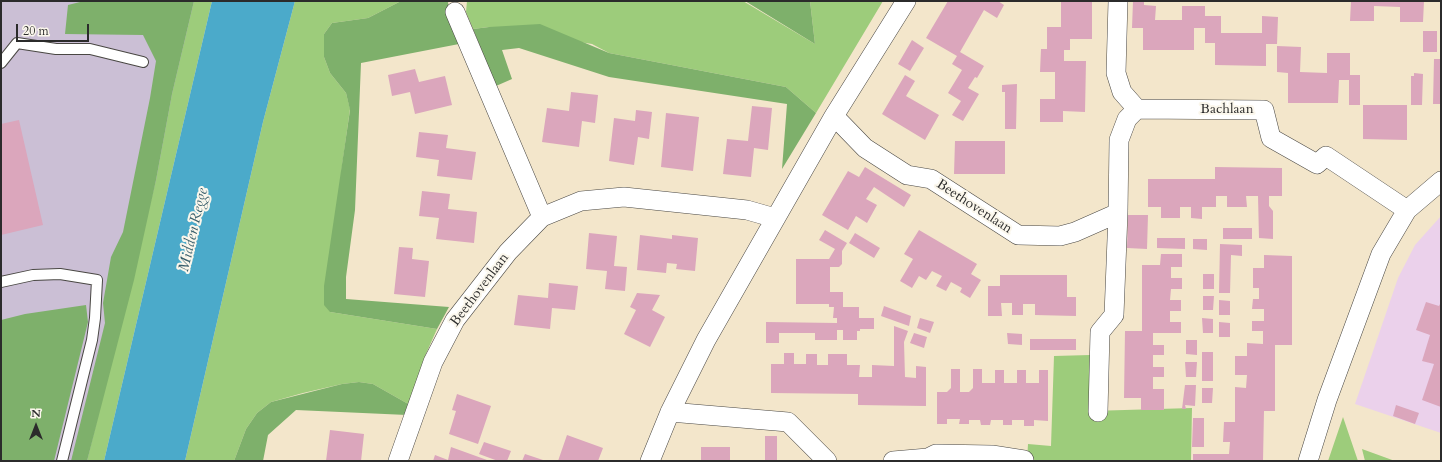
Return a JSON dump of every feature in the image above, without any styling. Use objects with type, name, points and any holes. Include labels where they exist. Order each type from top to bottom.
[{"type":"street","points":[[650,461],[670,412],[706,340],[774,218],[834,116],[906,1]]},
{"type":"street","points":[[1098,412],[1100,332],[1114,315],[1119,140],[1127,119],[1137,109],[1122,92],[1116,74],[1118,1]]},
{"type":"street","points":[[455,12],[542,217]]},
{"type":"street","name":"Bachlaan","points":[[1137,109],[1264,110],[1271,138],[1317,164],[1326,156],[1408,210]]},
{"type":"street","name":"Beethovenlaan","points":[[834,116],[865,148],[907,175],[931,179],[1018,235],[1060,236],[1075,232],[1118,213]]},
{"type":"street","points":[[1308,461],[1327,400],[1381,254],[1408,210],[1441,181]]},
{"type":"street","name":"Beethovenlaan","points":[[398,461],[432,362],[455,320],[508,252],[542,217],[581,201],[624,196],[747,210],[774,218]]},
{"type":"street","points":[[670,412],[788,422],[827,461]]},
{"type":"street","points":[[893,461],[928,458],[936,454],[1024,460]]},
{"type":"lane","points":[[1,63],[17,43],[56,49],[90,49],[143,62]]},
{"type":"lane","points":[[1,282],[32,275],[60,274],[97,280],[96,318],[92,340],[62,461]]},
{"type":"shaded area","points":[[1,1],[201,1],[92,461],[1,461]]},
{"type":"shaded area","points":[[1441,216],[1441,433],[1355,404],[1398,278],[1415,245]]},
{"type":"green space","points":[[84,1],[194,1],[172,94],[156,180],[134,280],[87,461],[71,461],[105,323],[103,303],[111,257],[123,232],[156,61],[143,35],[65,34],[68,5]]},
{"type":"green space","points":[[194,1],[212,1],[104,461],[87,461],[156,180],[172,94]]},
{"type":"green space","points":[[295,1],[401,1],[368,18],[332,23],[324,34],[324,57],[330,73],[346,93],[350,109],[342,166],[330,312],[437,329],[425,356],[410,405],[373,384],[359,382],[342,384],[303,393],[271,402],[257,413],[246,429],[234,461],[185,461],[263,122]]},
{"type":"green space","points":[[401,1],[448,1],[450,24],[459,44],[361,63],[355,210],[346,277],[346,299],[449,307],[437,329],[330,312],[324,305],[324,286],[350,110],[346,93],[330,73],[324,57],[324,34],[332,23],[368,18]]},
{"type":"green space","points":[[467,1],[743,1],[815,44],[810,1],[883,1],[816,113],[786,87],[609,53],[592,44],[489,27],[473,29],[466,12]]},
{"type":"green space","points":[[745,1],[810,1],[815,44]]},
{"type":"green space","points":[[540,24],[609,53],[786,87],[816,113],[782,169],[787,104],[609,77],[519,48],[502,50],[512,79],[496,86],[473,29]]},
{"type":"green space","points":[[86,305],[88,322],[54,461],[1,461],[1,320],[25,314]]},
{"type":"green space","points":[[1090,355],[1091,411],[1192,408],[1191,461],[1027,461],[1028,444],[1051,446],[1054,356]]},
{"type":"green space","points":[[359,382],[373,384],[410,405],[407,415],[296,410],[268,435],[263,461],[234,461],[246,429],[257,413],[271,402],[342,384]]},
{"type":"green space","points":[[1343,417],[1358,461],[1328,461]]},
{"type":"green space","points":[[1362,449],[1395,461],[1365,461]]},
{"type":"water","name":"Midden Regge","points":[[212,1],[295,1],[263,122],[185,461],[104,461]]},
{"type":"building","points":[[948,1],[998,1],[1004,5],[997,18],[984,10],[960,52],[984,66],[977,78],[975,77],[968,88],[979,94],[963,121],[952,115],[961,101],[948,93],[962,70],[952,64],[957,56],[926,38]]},
{"type":"building","points":[[1061,1],[1092,1],[1092,39],[1070,39],[1070,50],[1064,50],[1064,61],[1086,61],[1085,112],[1063,111],[1063,122],[1040,122],[1040,99],[1055,99],[1055,72],[1040,72],[1041,49],[1047,49],[1047,27],[1061,27]]},
{"type":"building","points":[[1133,1],[1144,1],[1144,5],[1156,6],[1155,20],[1182,20],[1182,6],[1205,6],[1205,16],[1221,16],[1221,33],[1262,33],[1262,16],[1278,17],[1277,44],[1266,44],[1266,66],[1215,65],[1215,43],[1205,43],[1205,28],[1194,28],[1194,50],[1143,50],[1143,28],[1132,28]]},
{"type":"building","points":[[1351,1],[1424,1],[1423,22],[1400,22],[1400,7],[1374,6],[1374,21],[1350,21]]},
{"type":"building","points":[[1423,31],[1437,31],[1437,52],[1423,52]]},
{"type":"building","points":[[912,40],[924,48],[910,71],[898,64]]},
{"type":"building","points":[[1277,46],[1301,47],[1300,72],[1327,73],[1327,53],[1350,53],[1350,75],[1360,75],[1360,105],[1349,105],[1349,80],[1339,80],[1338,103],[1288,103],[1288,73],[1277,72]]},
{"type":"building","points":[[1434,59],[1441,59],[1441,104],[1433,104]]},
{"type":"building","points":[[415,69],[419,82],[445,76],[452,105],[415,114],[410,92],[392,96],[388,75]]},
{"type":"building","points":[[1414,73],[1423,74],[1422,105],[1411,105],[1411,76],[1414,76]]},
{"type":"building","points":[[905,75],[915,81],[906,96],[939,115],[925,140],[882,114]]},
{"type":"building","points":[[1017,84],[1016,129],[1005,129],[1005,92],[1002,92],[1002,85]]},
{"type":"building","points":[[571,92],[598,95],[595,123],[582,121],[579,147],[542,142],[547,108],[569,111]]},
{"type":"building","points":[[1363,105],[1407,105],[1407,140],[1363,139]]},
{"type":"building","points":[[752,106],[772,108],[768,150],[754,148],[751,177],[723,174],[727,139],[748,141]]},
{"type":"building","points":[[636,110],[652,112],[649,139],[638,137],[634,165],[609,161],[614,118],[635,121]]},
{"type":"building","points":[[666,113],[699,117],[693,171],[661,167]]},
{"type":"building","points":[[19,120],[43,225],[1,235],[1,124]]},
{"type":"building","points":[[419,132],[448,135],[446,148],[476,152],[472,180],[437,176],[439,160],[416,157]]},
{"type":"building","points":[[955,141],[1005,141],[1005,174],[954,174]]},
{"type":"building","points":[[865,167],[911,195],[904,207],[874,187],[866,199],[877,205],[867,223],[856,216],[848,230],[822,215],[848,171],[859,177]]},
{"type":"building","points":[[1215,167],[1282,168],[1282,196],[1269,196],[1269,206],[1273,211],[1273,239],[1259,238],[1258,196],[1246,196],[1247,207],[1227,207],[1227,196],[1216,196],[1216,207],[1202,207],[1202,219],[1191,218],[1191,207],[1180,207],[1180,218],[1161,218],[1161,207],[1148,207],[1148,179],[1215,179]]},
{"type":"building","points":[[422,191],[450,194],[448,209],[477,212],[474,243],[436,239],[439,218],[419,216]]},
{"type":"building","points":[[1128,215],[1148,215],[1147,249],[1127,248]]},
{"type":"building","points":[[1223,228],[1252,228],[1252,239],[1223,239]]},
{"type":"building","points":[[825,230],[847,243],[842,251],[842,264],[839,267],[830,267],[830,292],[843,292],[843,307],[859,307],[859,318],[874,318],[874,329],[860,329],[860,331],[857,331],[857,340],[843,340],[843,330],[837,330],[837,340],[815,340],[815,333],[779,333],[779,343],[766,343],[766,322],[837,323],[837,318],[833,318],[834,307],[829,307],[829,304],[796,304],[796,259],[829,259],[835,249],[819,240]]},
{"type":"building","points":[[919,230],[977,264],[971,274],[981,280],[970,298],[960,292],[962,288],[951,282],[946,291],[936,286],[942,276],[932,271],[926,280],[919,276],[912,288],[900,281],[913,259],[904,254]]},
{"type":"building","points":[[589,233],[617,236],[614,266],[627,267],[625,291],[605,289],[607,271],[586,269]]},
{"type":"building","points":[[855,233],[880,248],[874,258],[849,243]]},
{"type":"building","points":[[640,235],[672,239],[672,235],[698,238],[695,271],[676,269],[677,264],[667,263],[666,273],[637,270]]},
{"type":"building","points":[[1157,238],[1185,238],[1185,249],[1157,248]]},
{"type":"building","points":[[1193,239],[1207,239],[1207,250],[1193,249]]},
{"type":"building","points":[[1220,244],[1242,245],[1242,256],[1231,255],[1230,293],[1219,293]]},
{"type":"building","points":[[399,247],[413,248],[412,259],[429,261],[425,297],[394,294]]},
{"type":"building","points":[[1161,254],[1182,254],[1182,267],[1171,267],[1171,278],[1182,278],[1182,289],[1171,289],[1170,300],[1181,300],[1181,311],[1170,311],[1170,322],[1181,322],[1181,333],[1153,333],[1153,345],[1164,345],[1164,355],[1153,355],[1153,367],[1164,367],[1164,377],[1153,377],[1153,389],[1164,389],[1164,410],[1141,410],[1141,398],[1124,398],[1125,331],[1142,331],[1142,265],[1160,265]]},
{"type":"building","points":[[1264,255],[1292,256],[1292,345],[1275,345],[1275,411],[1264,411],[1263,461],[1193,461],[1193,454],[1229,454],[1230,442],[1223,442],[1224,422],[1235,422],[1235,387],[1246,388],[1247,375],[1235,375],[1235,356],[1247,356],[1247,343],[1263,344],[1263,331],[1252,331],[1252,321],[1264,321],[1264,309],[1252,309],[1253,299],[1259,299],[1259,288],[1253,288],[1253,268],[1264,268]]},
{"type":"building","points":[[1203,274],[1214,274],[1214,289],[1203,289]]},
{"type":"building","points":[[1000,275],[1067,275],[1067,297],[1076,297],[1076,316],[1035,315],[1035,304],[1023,304],[1023,315],[1012,315],[1012,303],[1001,303],[1002,316],[988,316],[988,286],[1000,286]]},
{"type":"building","points":[[549,283],[578,286],[575,310],[552,308],[550,329],[514,325],[518,295],[548,298]]},
{"type":"building","points":[[637,293],[660,295],[652,310],[665,317],[650,347],[624,334],[636,310],[630,307]]},
{"type":"building","points":[[1203,296],[1214,296],[1213,310],[1203,310]]},
{"type":"building","points":[[1219,300],[1230,301],[1230,315],[1219,315]]},
{"type":"building","points":[[1426,302],[1439,306],[1441,302],[1441,407],[1422,400],[1434,364],[1422,361],[1430,335],[1416,330]]},
{"type":"building","points":[[884,306],[911,316],[909,326],[881,316]]},
{"type":"building","points":[[920,318],[934,322],[930,333],[917,328]]},
{"type":"building","points":[[1202,318],[1213,319],[1213,333],[1203,333]]},
{"type":"building","points":[[1219,322],[1230,323],[1230,337],[1219,337]]},
{"type":"building","points":[[894,326],[908,331],[904,342],[905,377],[916,378],[916,366],[926,367],[926,406],[858,405],[858,394],[771,393],[771,364],[784,364],[784,353],[794,353],[794,364],[806,364],[806,354],[817,354],[817,365],[828,365],[828,354],[847,354],[847,365],[860,365],[859,377],[872,377],[872,365],[894,366]]},
{"type":"building","points":[[914,333],[927,337],[924,348],[910,343]]},
{"type":"building","points":[[1007,333],[1022,334],[1022,345],[1008,344]]},
{"type":"building","points":[[1030,339],[1076,339],[1076,350],[1030,350]]},
{"type":"building","points":[[1186,340],[1197,340],[1197,355],[1186,354]]},
{"type":"building","points":[[1202,352],[1213,352],[1213,381],[1202,381]]},
{"type":"building","points":[[1185,362],[1197,362],[1196,377],[1186,377]]},
{"type":"building","points":[[951,369],[960,369],[960,392],[969,392],[973,388],[973,369],[982,369],[982,383],[995,383],[995,370],[1004,370],[1004,383],[1017,383],[1017,370],[1026,370],[1026,383],[1039,383],[1039,370],[1048,370],[1048,421],[1034,420],[1034,426],[1024,426],[1024,420],[1012,420],[1012,425],[1003,425],[1003,420],[991,420],[990,425],[981,425],[980,420],[969,420],[969,424],[959,424],[960,419],[947,419],[947,424],[937,424],[937,392],[947,392],[951,388]]},
{"type":"building","points":[[1185,385],[1196,385],[1195,406],[1185,405],[1186,409],[1182,409]]},
{"type":"building","points":[[1202,388],[1213,388],[1212,403],[1202,403]]},
{"type":"building","points":[[457,394],[491,406],[478,444],[449,434],[456,411],[452,410]]},
{"type":"building","points":[[1396,405],[1419,413],[1415,424],[1393,416]]},
{"type":"building","points":[[1193,418],[1204,418],[1204,447],[1192,447]]},
{"type":"building","points":[[330,430],[364,434],[361,461],[326,461]]},
{"type":"building","points":[[567,435],[603,448],[598,461],[558,461]]},
{"type":"building","points":[[765,436],[777,436],[777,461],[765,461]]},
{"type":"building","points":[[484,442],[511,451],[507,461],[498,461],[479,454]]},
{"type":"building","points":[[451,447],[487,461],[433,461],[435,455],[448,460]]},
{"type":"building","points":[[701,447],[730,447],[730,461],[701,461]]},
{"type":"building","points":[[525,454],[546,461],[522,461]]}]
